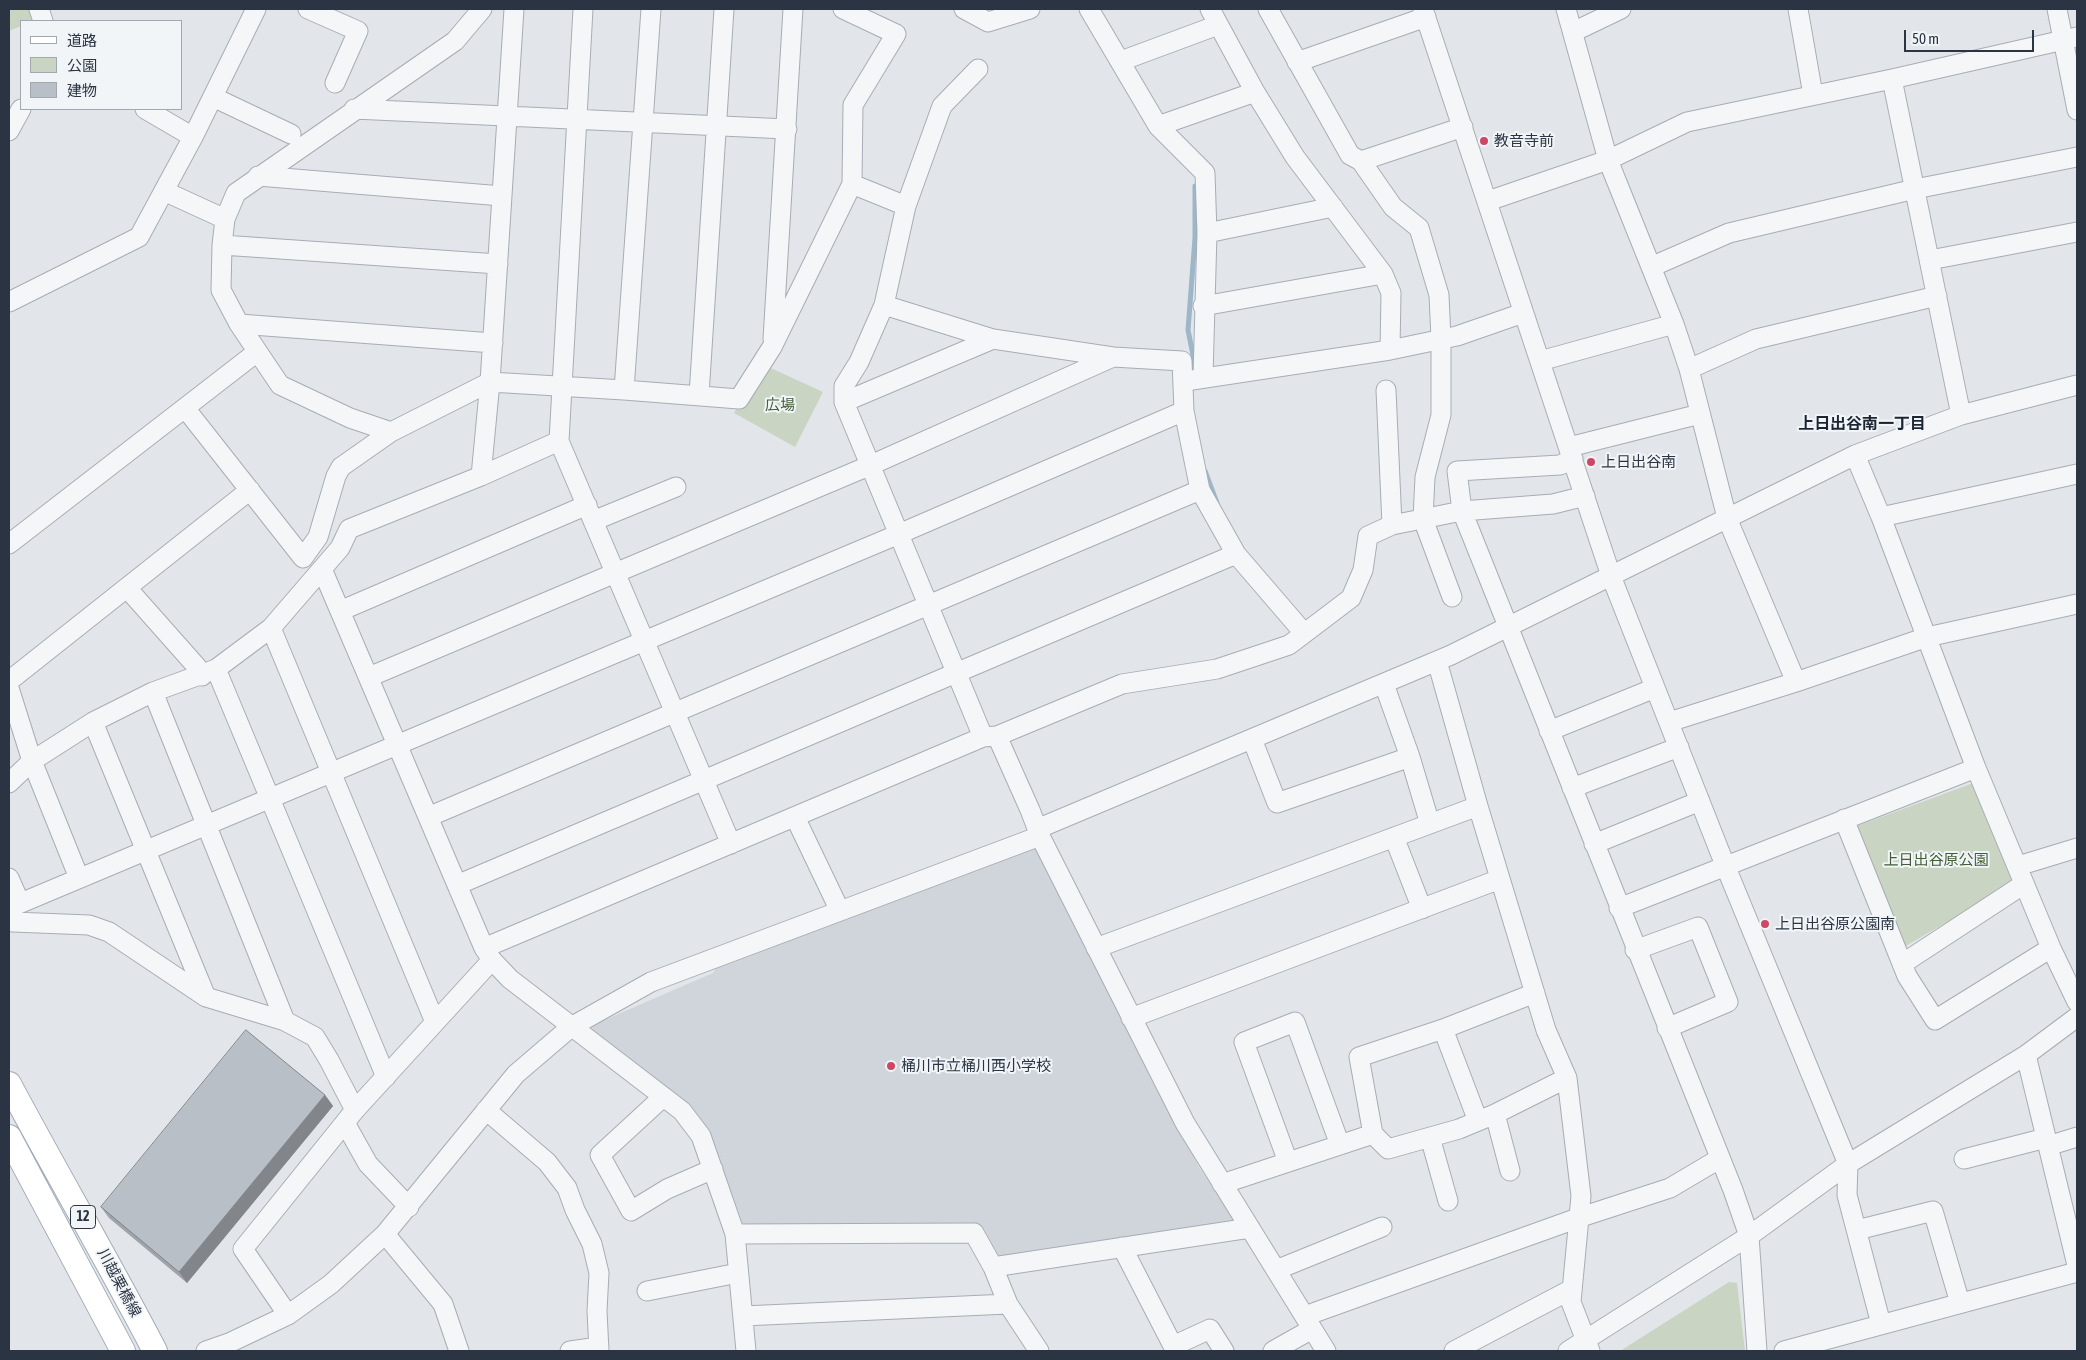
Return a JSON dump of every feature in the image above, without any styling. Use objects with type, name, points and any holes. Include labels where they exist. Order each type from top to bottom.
[{"type":"main road","name":"川越栗橋線","points":[[9,1084],[155,1351]]},
{"type":"main road","name":"川越栗橋線","points":[[12,1152],[77,1261],[124,1351]]},
{"type":"street","points":[[9,302],[138,237],[193,137],[256,9]]},
{"type":"street","points":[[308,9],[358,32],[335,82]]},
{"type":"street","points":[[390,432],[350,418],[280,385],[239,324],[221,290],[222,245],[225,219],[236,192],[455,40],[482,9]]},
{"type":"street","points":[[481,476],[493,343],[514,9]]},
{"type":"street","points":[[583,9],[559,441],[731,844]]},
{"type":"street","points":[[624,390],[651,9]]},
{"type":"street","points":[[699,395],[724,9]]},
{"type":"street","points":[[772,347],[793,9]]},
{"type":"street","points":[[185,408],[303,558],[316,542],[336,476],[341,467],[390,432],[490,382],[738,399],[772,347],[852,184],[854,105],[896,34],[843,9]]},
{"type":"street","points":[[964,9],[988,22],[1030,9]]},
{"type":"street","points":[[1089,9],[1158,126],[1205,173],[1207,232],[1202,377]]},
{"type":"street","points":[[1268,9],[1350,155],[1361,161],[1393,207],[1419,228],[1439,295],[1442,415],[1425,477],[1422,519],[1452,597]]},
{"type":"street","points":[[1566,9],[1608,160],[1674,324],[1690,369],[1727,518],[1796,682]]},
{"type":"street","points":[[1573,32],[1622,9]]},
{"type":"street","points":[[1798,9],[1813,95]]},
{"type":"street","points":[[2057,9],[2070,38],[2077,110]]},
{"type":"street","points":[[1297,62],[1425,13],[1611,576],[1725,865],[1848,1164],[1847,1195],[1881,1324]]},
{"type":"street","points":[[1121,61],[1214,17],[1255,92],[1295,157],[1383,274],[1391,293],[1390,350]]},
{"type":"street","points":[[1488,201],[1608,160],[1687,122],[1892,79],[2070,38]]},
{"type":"street","points":[[978,69],[942,106],[906,206],[884,305],[859,362],[844,386],[844,402],[956,673],[1039,833],[1184,1123],[1326,1351]]},
{"type":"street","points":[[1892,79],[1962,415]]},
{"type":"street","points":[[1158,126],[1255,92]]},
{"type":"street","points":[[213,97],[291,134]]},
{"type":"street","points":[[9,131],[20,110]]},
{"type":"street","points":[[147,110],[193,137]]},
{"type":"street","points":[[354,110],[787,129]]},
{"type":"street","points":[[1361,161],[1463,128]]},
{"type":"street","points":[[1651,267],[1729,233],[1915,189],[2077,157]]},
{"type":"street","points":[[258,176],[502,196]]},
{"type":"street","points":[[852,184],[906,206]]},
{"type":"street","points":[[164,191],[225,219]]},
{"type":"street","points":[[1207,232],[1333,207]]},
{"type":"street","points":[[1930,260],[2077,232]]},
{"type":"street","points":[[222,245],[498,264]]},
{"type":"street","points":[[1203,306],[1383,274]]},
{"type":"street","points":[[1690,369],[1756,338],[1937,296]]},
{"type":"street","points":[[884,305],[993,339],[1113,357],[1182,361],[1184,411],[1200,490],[1236,554],[1304,633]]},
{"type":"street","points":[[1184,382],[1202,377],[1390,350],[1457,336],[1523,313]]},
{"type":"street","points":[[239,324],[493,343]]},
{"type":"street","points":[[1540,361],[1674,324]]},
{"type":"street","points":[[844,402],[993,339]]},
{"type":"street","points":[[9,544],[257,352]]},
{"type":"street","points":[[368,677],[871,465],[1113,357]]},
{"type":"street","points":[[206,1351],[229,1343],[288,1315],[331,1284],[385,1234],[409,1207],[516,1074],[571,1027],[651,982],[1039,833],[1252,739],[1438,661],[1855,455],[1962,415],[2077,385]]},
{"type":"street","points":[[1386,390],[1392,525]]},
{"type":"street","points":[[12,910],[79,878],[900,534],[1184,411]]},
{"type":"street","points":[[1700,414],[1571,453],[1560,465],[1457,471],[1462,511],[1749,1236],[1757,1351]]},
{"type":"street","points":[[9,783],[32,761],[93,722],[153,692],[209,673],[271,628],[340,548],[349,529],[481,476],[559,441]]},
{"type":"street","points":[[1855,455],[1881,517],[1976,768],[2051,948],[2077,1002]]},
{"type":"street","points":[[1881,517],[2077,474]]},
{"type":"street","points":[[340,611],[590,513],[676,487]]},
{"type":"street","points":[[9,681],[250,490]]},
{"type":"street","points":[[428,817],[1200,490]]},
{"type":"street","points":[[288,1315],[244,1249],[350,1117],[435,1022],[488,954],[731,844],[1122,684],[1217,669],[1289,645],[1351,598],[1363,570],[1368,536],[1392,525],[1462,511],[1553,504],[1585,496]]},
{"type":"street","points":[[457,885],[1236,554]]},
{"type":"street","points":[[322,569],[488,954],[510,979],[682,1111],[701,1136],[735,1234],[746,1351]]},
{"type":"street","points":[[127,588],[197,667],[209,673],[270,799],[386,1077]]},
{"type":"street","points":[[1669,722],[1796,682],[1927,637],[2077,604]]},
{"type":"street","points":[[271,628],[435,1022]]},
{"type":"street","points":[[1438,661],[1478,806],[1534,993],[1546,1030],[1567,1078],[1580,1196],[1570,1302],[1587,1346]]},
{"type":"street","points":[[1384,684],[1410,757],[1430,824]]},
{"type":"street","points":[[9,688],[32,761],[79,878]]},
{"type":"street","points":[[1550,731],[1656,688]]},
{"type":"street","points":[[153,692],[208,824],[285,1021]]},
{"type":"street","points":[[93,722],[206,997]]},
{"type":"street","points":[[1252,739],[1277,803],[1410,757]]},
{"type":"street","points":[[1572,788],[1679,747]]},
{"type":"street","points":[[1619,908],[1976,768]]},
{"type":"street","points":[[1594,844],[1700,801]]},
{"type":"street","points":[[1096,948],[1478,806]]},
{"type":"street","points":[[795,817],[840,911]]},
{"type":"street","points":[[1844,819],[1907,976],[1935,1020],[2051,948]]},
{"type":"street","points":[[1394,837],[1422,909]]},
{"type":"street","points":[[2018,866],[2077,848]]},
{"type":"street","points":[[9,878],[13,922],[89,925],[109,932],[206,997],[285,1021],[315,1037],[330,1060],[368,1164],[409,1207]]},
{"type":"street","points":[[1131,1018],[1500,879]]},
{"type":"street","points":[[1902,964],[2024,884]]},
{"type":"street","points":[[1635,950],[1698,927],[1728,1002],[1667,1028]]},
{"type":"street","points":[[1534,993],[1443,1029],[1359,1057],[1373,1134],[1388,1149],[1459,1129],[1487,1118],[1567,1078]]},
{"type":"street","points":[[1568,1351],[1587,1346],[1749,1236],[1848,1164],[2026,1055],[2077,1017]]},
{"type":"street","points":[[1288,1162],[1244,1042],[1295,1022],[1340,1145]]},
{"type":"street","points":[[1443,1029],[1487,1118],[1510,1171]]},
{"type":"street","points":[[2026,1055],[2077,1265]]},
{"type":"street","points":[[663,1097],[600,1154],[631,1211],[667,1189],[713,1169]]},
{"type":"street","points":[[486,1110],[547,1162],[567,1188],[575,1210],[592,1244],[599,1272],[596,1311],[599,1349],[570,1351]]},
{"type":"street","points":[[1222,1184],[1373,1134]]},
{"type":"street","points":[[1430,1137],[1448,1201]]},
{"type":"street","points":[[1964,1159],[2077,1137]]},
{"type":"street","points":[[1273,1351],[1308,1322],[1578,1218],[1670,1188],[1720,1159]]},
{"type":"street","points":[[1857,1230],[1934,1211],[1960,1304]]},
{"type":"street","points":[[1276,1270],[1382,1227]]},
{"type":"street","points":[[993,1267],[1250,1228]]},
{"type":"street","points":[[735,1234],[974,1233],[993,1267],[1008,1304],[1039,1351]]},
{"type":"street","points":[[385,1234],[443,1304],[459,1351]]},
{"type":"street","points":[[1122,1247],[1173,1346],[1210,1328],[1224,1351]]},
{"type":"street","points":[[1784,1351],[2077,1272]]},
{"type":"street","points":[[647,1291],[738,1273]]},
{"type":"street","points":[[1454,1351],[1572,1289]]},
{"type":"street","points":[[743,1316],[1008,1304]]},
{"type":"shaded area","name":"桶川市立桶川西小学校","points":[[1033,849],[1039,850],[1199,1167],[1234,1219],[1231,1226],[997,1258],[984,1229],[743,1224],[711,1135],[677,1096],[591,1036],[593,1025],[713,973],[717,966]]},
{"type":"green space","points":[[9,9],[30,9],[33,20],[20,20],[20,26],[9,31]]},
{"type":"green space","name":"広場","points":[[762,364],[823,392],[795,447],[734,413]]},
{"type":"green space","name":"上日出谷原公園","points":[[1976,782],[2016,882],[1904,947],[1857,826]]},
{"type":"green space","points":[[1729,1282],[1737,1283],[1745,1351],[1620,1351]]},
{"type":"building","points":[[246,1030],[325,1095],[179,1272],[101,1207]]},
{"type":"waterway","points":[[1192,377],[1193,355],[1188,330],[1195,238],[1195,186]]},
{"type":"waterway","points":[[1205,471],[1217,503]]},
{"type":"place","name":"教音寺前","points":[[1484,141]]},
{"type":"place","name":"上日出谷南","points":[[1591,462]]},
{"type":"place","name":"上日出谷原公園南","points":[[1765,924]]},
{"type":"place","name":"桶川市立桶川西小学校","points":[[891,1066]]},
{"type":"district","name":"上日出谷南一丁目","points":[[1862,424]]}]
